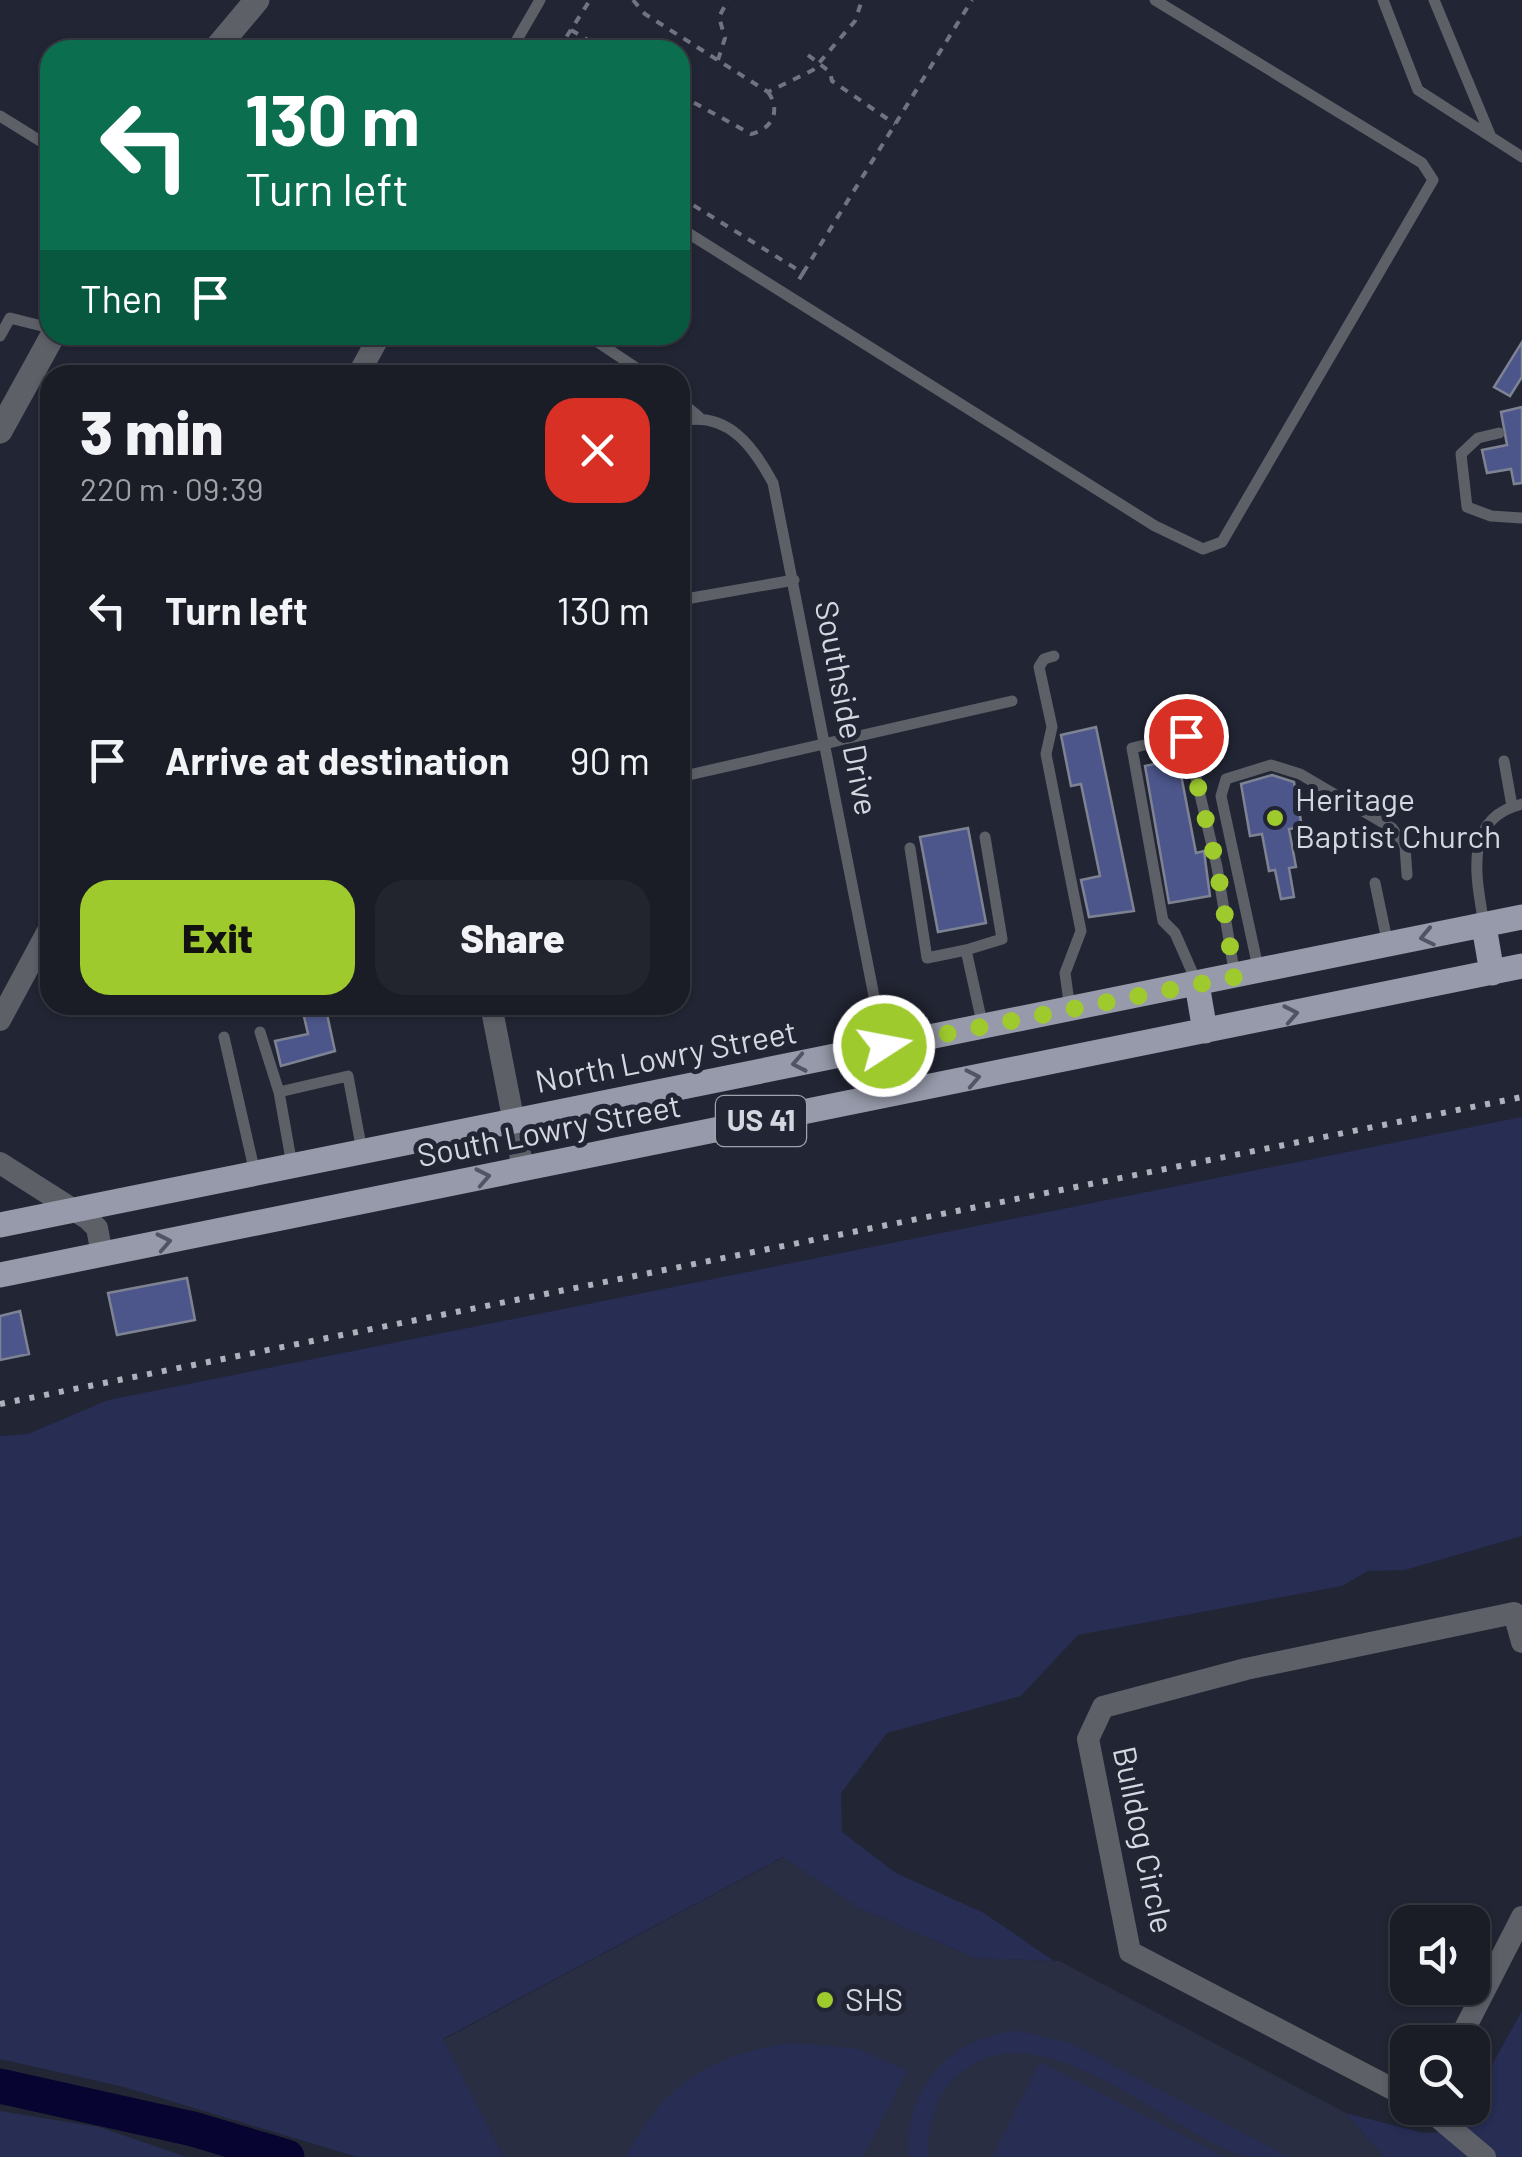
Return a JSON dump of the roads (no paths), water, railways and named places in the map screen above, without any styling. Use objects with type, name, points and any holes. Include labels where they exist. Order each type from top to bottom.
[{"type":"main road","name":"North Lowry Street","points":[[0,1225],[1522,917]]},
{"type":"main road","points":[[1484,926],[1492,974]]},
{"type":"main road","name":"South Lowry Street","points":[[0,1275],[1522,966]]},
{"type":"main road","points":[[1197,984],[1205,1031]]},
{"type":"street","points":[[223,40],[257,0]]},
{"type":"street","points":[[0,431],[47,345]]},
{"type":"street","points":[[0,1020],[40,946]]},
{"type":"street","points":[[493,1015],[522,1169]]},
{"type":"street","points":[[0,1163],[98,1228],[102,1254]]},
{"type":"street","name":"Bulldog Circle","points":[[1390,2088],[1130,1952],[1088,1739],[1103,1707],[1246,1669],[1514,1613],[1522,1642]]},
{"type":"street","points":[[1467,2025],[1522,1918]]},
{"type":"street","points":[[1447,2125],[1485,2157]]},
{"type":"lane","points":[[517,40],[540,0]]},
{"type":"lane","points":[[690,234],[790,293],[870,349],[1169,534],[1204,550],[1222,542],[1433,180],[1422,163],[1154,0]]},
{"type":"lane","points":[[1383,0],[1418,90],[1522,157]]},
{"type":"lane","points":[[1434,0],[1491,137]]},
{"type":"lane","points":[[0,116],[40,141]]},
{"type":"lane","points":[[0,336],[10,318],[40,326]]},
{"type":"lane","points":[[602,345],[632,365]]},
{"type":"lane","name":"Southside Drive","points":[[690,409],[699,417],[732,429],[752,444],[773,483],[884,1046]]},
{"type":"lane","points":[[690,419],[699,417]]},
{"type":"lane","points":[[1499,433],[1478,438],[1461,454],[1467,507],[1491,516],[1522,518]]},
{"type":"lane","points":[[690,598],[794,580]]},
{"type":"lane","points":[[1054,656],[1044,658],[1040,667],[1052,727],[1046,754],[1081,932],[1065,972],[1070,1009]]},
{"type":"lane","points":[[690,775],[1012,702]]},
{"type":"lane","points":[[1197,984],[1175,933],[1163,922],[1132,748],[1186,736],[1247,975]]},
{"type":"lane","points":[[1484,926],[1474,855],[1484,830],[1517,805],[1504,761]]},
{"type":"lane","points":[[1247,975],[1221,796],[1226,779],[1272,765],[1300,774],[1392,828],[1405,846],[1408,875]]},
{"type":"lane","points":[[910,848],[926,958],[1002,939],[985,837]]},
{"type":"lane","points":[[1375,883],[1388,946]]},
{"type":"lane","points":[[966,950],[983,1027]]},
{"type":"lane","points":[[260,1032],[279,1092],[292,1166]]},
{"type":"lane","points":[[224,1037],[255,1173]]},
{"type":"lane","points":[[279,1092],[348,1076],[362,1151]]},
{"type":"waterway","points":[[0,2086],[193,2129],[287,2157]]},
{"type":"railway","points":[[0,1404],[1522,1097]]},
{"type":"place","name":"Heritage Baptist Church","points":[[1275,818]]},
{"type":"place","name":"SHS","points":[[825,2000]]}]
